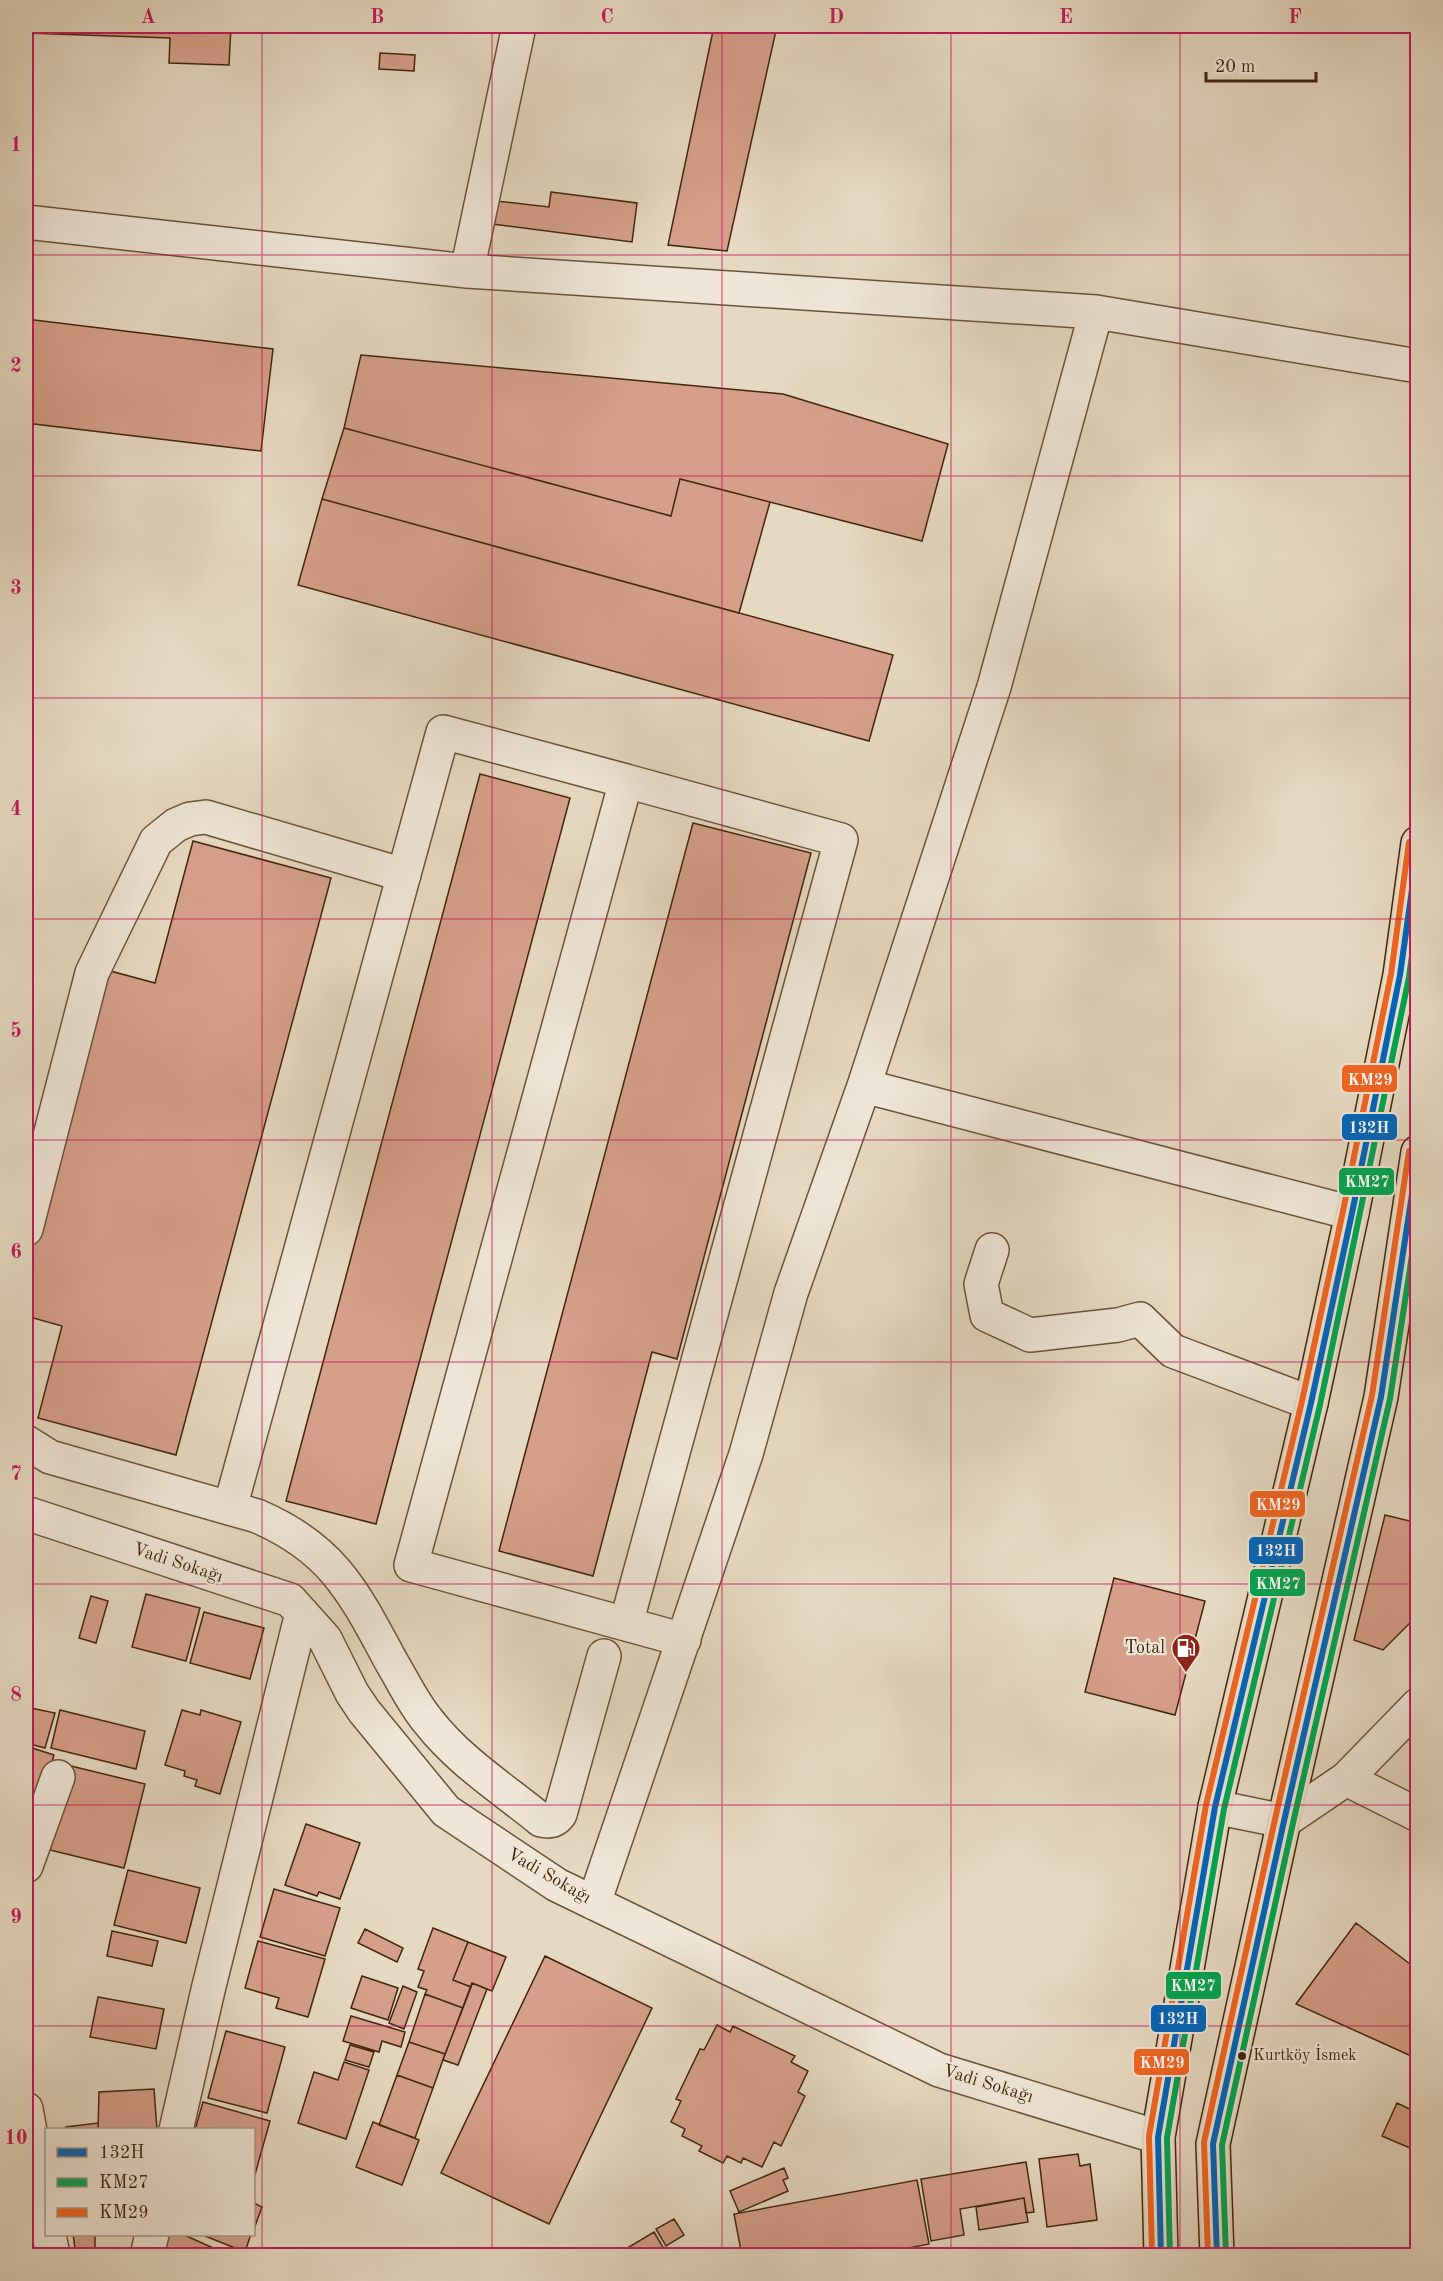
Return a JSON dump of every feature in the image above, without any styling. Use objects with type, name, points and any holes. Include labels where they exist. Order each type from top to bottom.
[{"type":"main road","points":[[1161,2256],[1158,2137],[1215,1807],[1311,1403],[1353,1214],[1401,975],[1418,843]]},
{"type":"main road","points":[[1217,2256],[1212,2144],[1381,1397],[1418,1152]]},
{"type":"street","points":[[467,271],[519,26]]},
{"type":"street","points":[[26,222],[467,271],[1096,312],[1418,366]]},
{"type":"street","points":[[594,1903],[746,1454],[791,1293],[864,1086],[994,687],[1096,312]]},
{"type":"street","points":[[230,1508],[443,732],[841,840],[626,1624]]},
{"type":"street","points":[[626,782],[411,1565],[684,1640]]},
{"type":"street","points":[[26,1229],[92,973],[149,852],[165,832],[190,819],[206,817],[404,875]]},
{"type":"street","points":[[864,1086],[1353,1214]]},
{"type":"street","points":[[992,1250],[981,1284],[987,1315],[1030,1335],[1118,1325],[1140,1319],[1173,1351],[1311,1403]]},
{"type":"street","points":[[26,1442],[50,1457],[257,1516],[283,1527],[306,1542],[325,1558],[354,1596],[408,1693],[447,1744],[474,1769],[541,1820],[552,1821],[560,1814],[604,1656]]},
{"type":"street","name":"Vadi Sokağı","points":[[26,1513],[290,1600],[325,1639],[352,1693],[364,1711],[446,1811],[557,1885],[939,2070],[1158,2137]]},
{"type":"street","points":[[176,2128],[208,1990],[302,1613]]},
{"type":"street","points":[[1215,1807],[1284,1821],[1346,1779],[1418,1705]]},
{"type":"street","points":[[26,1866],[58,1777]]},
{"type":"street","points":[[1346,1779],[1418,1815]]},
{"type":"street","points":[[26,2109],[45,2214]]},
{"type":"street","points":[[49,2236],[53,2256]]},
{"type":"street","points":[[147,2256],[152,2236]]},
{"type":"building","points":[[26,26],[231,26],[229,65],[169,63],[170,38],[26,33]]},
{"type":"building","points":[[714,26],[777,26],[727,251],[668,245]]},
{"type":"building","points":[[380,53],[415,55],[414,71],[379,69]]},
{"type":"building","points":[[551,192],[637,203],[632,242],[492,224],[496,201],[549,207]]},
{"type":"building","points":[[26,319],[273,349],[261,451],[26,423]]},
{"type":"building","points":[[361,355],[783,394],[948,444],[922,541],[680,479],[671,516],[344,428]]},
{"type":"building","points":[[344,428],[671,516],[680,479],[770,502],[739,613],[322,499]]},
{"type":"building","points":[[322,499],[893,655],[869,741],[298,585]]},
{"type":"building","points":[[480,774],[570,798],[376,1524],[286,1501]]},
{"type":"building","points":[[693,823],[811,853],[677,1359],[652,1352],[593,1576],[499,1551]]},
{"type":"building","points":[[193,841],[331,878],[176,1455],[38,1418],[62,1326],[26,1316],[26,1255],[103,969],[155,983]]},
{"type":"building","points":[[1385,1515],[1418,1523],[1418,1615],[1383,1650],[1354,1640]]},
{"type":"building","points":[[1114,1578],[1205,1601],[1175,1715],[1085,1692]]},
{"type":"building","points":[[146,1594],[200,1608],[186,1661],[132,1647]]},
{"type":"building","points":[[91,1596],[108,1601],[96,1643],[79,1638]]},
{"type":"building","points":[[204,1612],[264,1628],[250,1679],[190,1663]]},
{"type":"building","points":[[26,1707],[55,1713],[45,1748],[26,1743]]},
{"type":"building","points":[[60,1710],[145,1731],[136,1769],[51,1748]]},
{"type":"building","points":[[182,1710],[200,1715],[201,1710],[241,1722],[220,1794],[195,1786],[197,1780],[184,1776],[185,1771],[165,1765]]},
{"type":"building","points":[[26,1746],[54,1755],[28,1844],[26,1844]]},
{"type":"building","points":[[71,1766],[145,1784],[124,1868],[50,1850]]},
{"type":"building","points":[[306,1824],[360,1843],[340,1899],[319,1892],[317,1896],[285,1885]]},
{"type":"building","points":[[128,1870],[200,1888],[186,1943],[114,1925]]},
{"type":"building","points":[[274,1889],[340,1908],[325,1956],[260,1937]]},
{"type":"building","points":[[1356,1923],[1418,1970],[1418,2059],[1296,2004]]},
{"type":"building","points":[[433,1928],[468,1942],[453,1980],[471,1987],[463,2008],[425,1994],[427,1990],[418,1987],[424,1971],[418,1969]]},
{"type":"building","points":[[365,1929],[403,1948],[397,1962],[358,1943]]},
{"type":"building","points":[[112,1931],[158,1941],[152,1966],[107,1956]]},
{"type":"building","points":[[258,1941],[325,1959],[308,2017],[276,2008],[279,1998],[245,1988]]},
{"type":"building","points":[[468,1942],[506,1957],[492,1991],[472,1983],[471,1987],[453,1980]]},
{"type":"building","points":[[545,1956],[652,2008],[549,2224],[441,2173]]},
{"type":"building","points":[[362,1976],[398,1988],[388,2020],[351,2008]]},
{"type":"building","points":[[472,1983],[487,1989],[458,2065],[443,2060]]},
{"type":"building","points":[[403,1986],[417,1992],[404,2029],[389,2023]]},
{"type":"building","points":[[425,1994],[463,2008],[445,2054],[409,2042]]},
{"type":"building","points":[[98,1997],[164,2009],[156,2049],[90,2037]]},
{"type":"building","points":[[351,2016],[405,2032],[401,2047],[382,2041],[379,2052],[343,2041]]},
{"type":"building","points":[[717,2025],[730,2032],[733,2026],[795,2056],[791,2062],[808,2071],[798,2092],[805,2096],[781,2146],[774,2142],[762,2167],[743,2158],[741,2163],[727,2156],[723,2163],[699,2151],[702,2146],[682,2136],[685,2129],[671,2122],[681,2101],[676,2099],[700,2049],[704,2050]]},
{"type":"building","points":[[226,2031],[285,2047],[267,2113],[208,2098]]},
{"type":"building","points":[[409,2042],[445,2054],[433,2088],[397,2075]]},
{"type":"building","points":[[350,2045],[374,2052],[369,2067],[345,2060]]},
{"type":"building","points":[[344,2062],[369,2070],[346,2139],[298,2123],[314,2072],[338,2080]]},
{"type":"building","points":[[397,2075],[433,2088],[415,2138],[379,2125]]},
{"type":"building","points":[[154,2089],[157,2128],[98,2128],[99,2092]]},
{"type":"building","points":[[203,2102],[270,2121],[255,2174],[255,2128],[196,2128]]},
{"type":"building","points":[[1397,2103],[1418,2113],[1418,2132],[1410,2148],[1382,2136]]},
{"type":"building","points":[[373,2122],[419,2140],[402,2185],[356,2167]]},
{"type":"building","points":[[98,2123],[98,2128],[66,2127]]},
{"type":"building","points":[[1078,2154],[1080,2166],[1090,2164],[1097,2220],[1047,2227],[1039,2159]]},
{"type":"building","points":[[1026,2162],[1034,2212],[1026,2213],[1024,2198],[960,2209],[964,2235],[931,2241],[921,2179]]},
{"type":"building","points":[[784,2168],[788,2178],[783,2180],[788,2191],[739,2212],[730,2191]]},
{"type":"building","points":[[917,2180],[929,2244],[869,2256],[742,2256],[734,2214]]},
{"type":"building","points":[[1024,2198],[1028,2222],[979,2230],[976,2207]]},
{"type":"building","points":[[255,2204],[262,2207],[255,2226]]},
{"type":"building","points":[[674,2219],[684,2235],[666,2246],[656,2229]]},
{"type":"building","points":[[654,2232],[664,2249],[654,2256],[635,2256],[629,2247]]},
{"type":"building","points":[[73,2236],[95,2236],[95,2256],[76,2256]]},
{"type":"building","points":[[161,2236],[186,2236],[231,2256],[169,2256],[156,2250]]},
{"type":"building","points":[[205,2236],[250,2236],[245,2252]]},
{"type":"transit line","name":"KM29","points":[[1152,2256],[1149,2136],[1206,1805],[1302,1401],[1343,1211],[1391,974],[1409,842]]},
{"type":"transit line","name":"132H","points":[[1161,2256],[1158,2137],[1215,1807],[1311,1403],[1352,1213],[1400,975],[1418,847]]},
{"type":"transit line","name":"KM27","points":[[1170,2256],[1167,2138],[1224,1809],[1320,1405],[1409,977],[1418,913]]},
{"type":"transit line","name":"KM29","points":[[1208,2256],[1204,2142],[1372,1395],[1409,1151]]},
{"type":"transit line","name":"132H","points":[[1217,2256],[1213,2144],[1381,1397],[1418,1155]]},
{"type":"transit line","name":"KM27","points":[[1226,2256],[1222,2145],[1390,1399],[1418,1216]]},
{"type":"place","name":"Total","points":[[1186,1674]]},
{"type":"place","name":"Kurtköy İsmek","points":[[1242,2056]]}]
